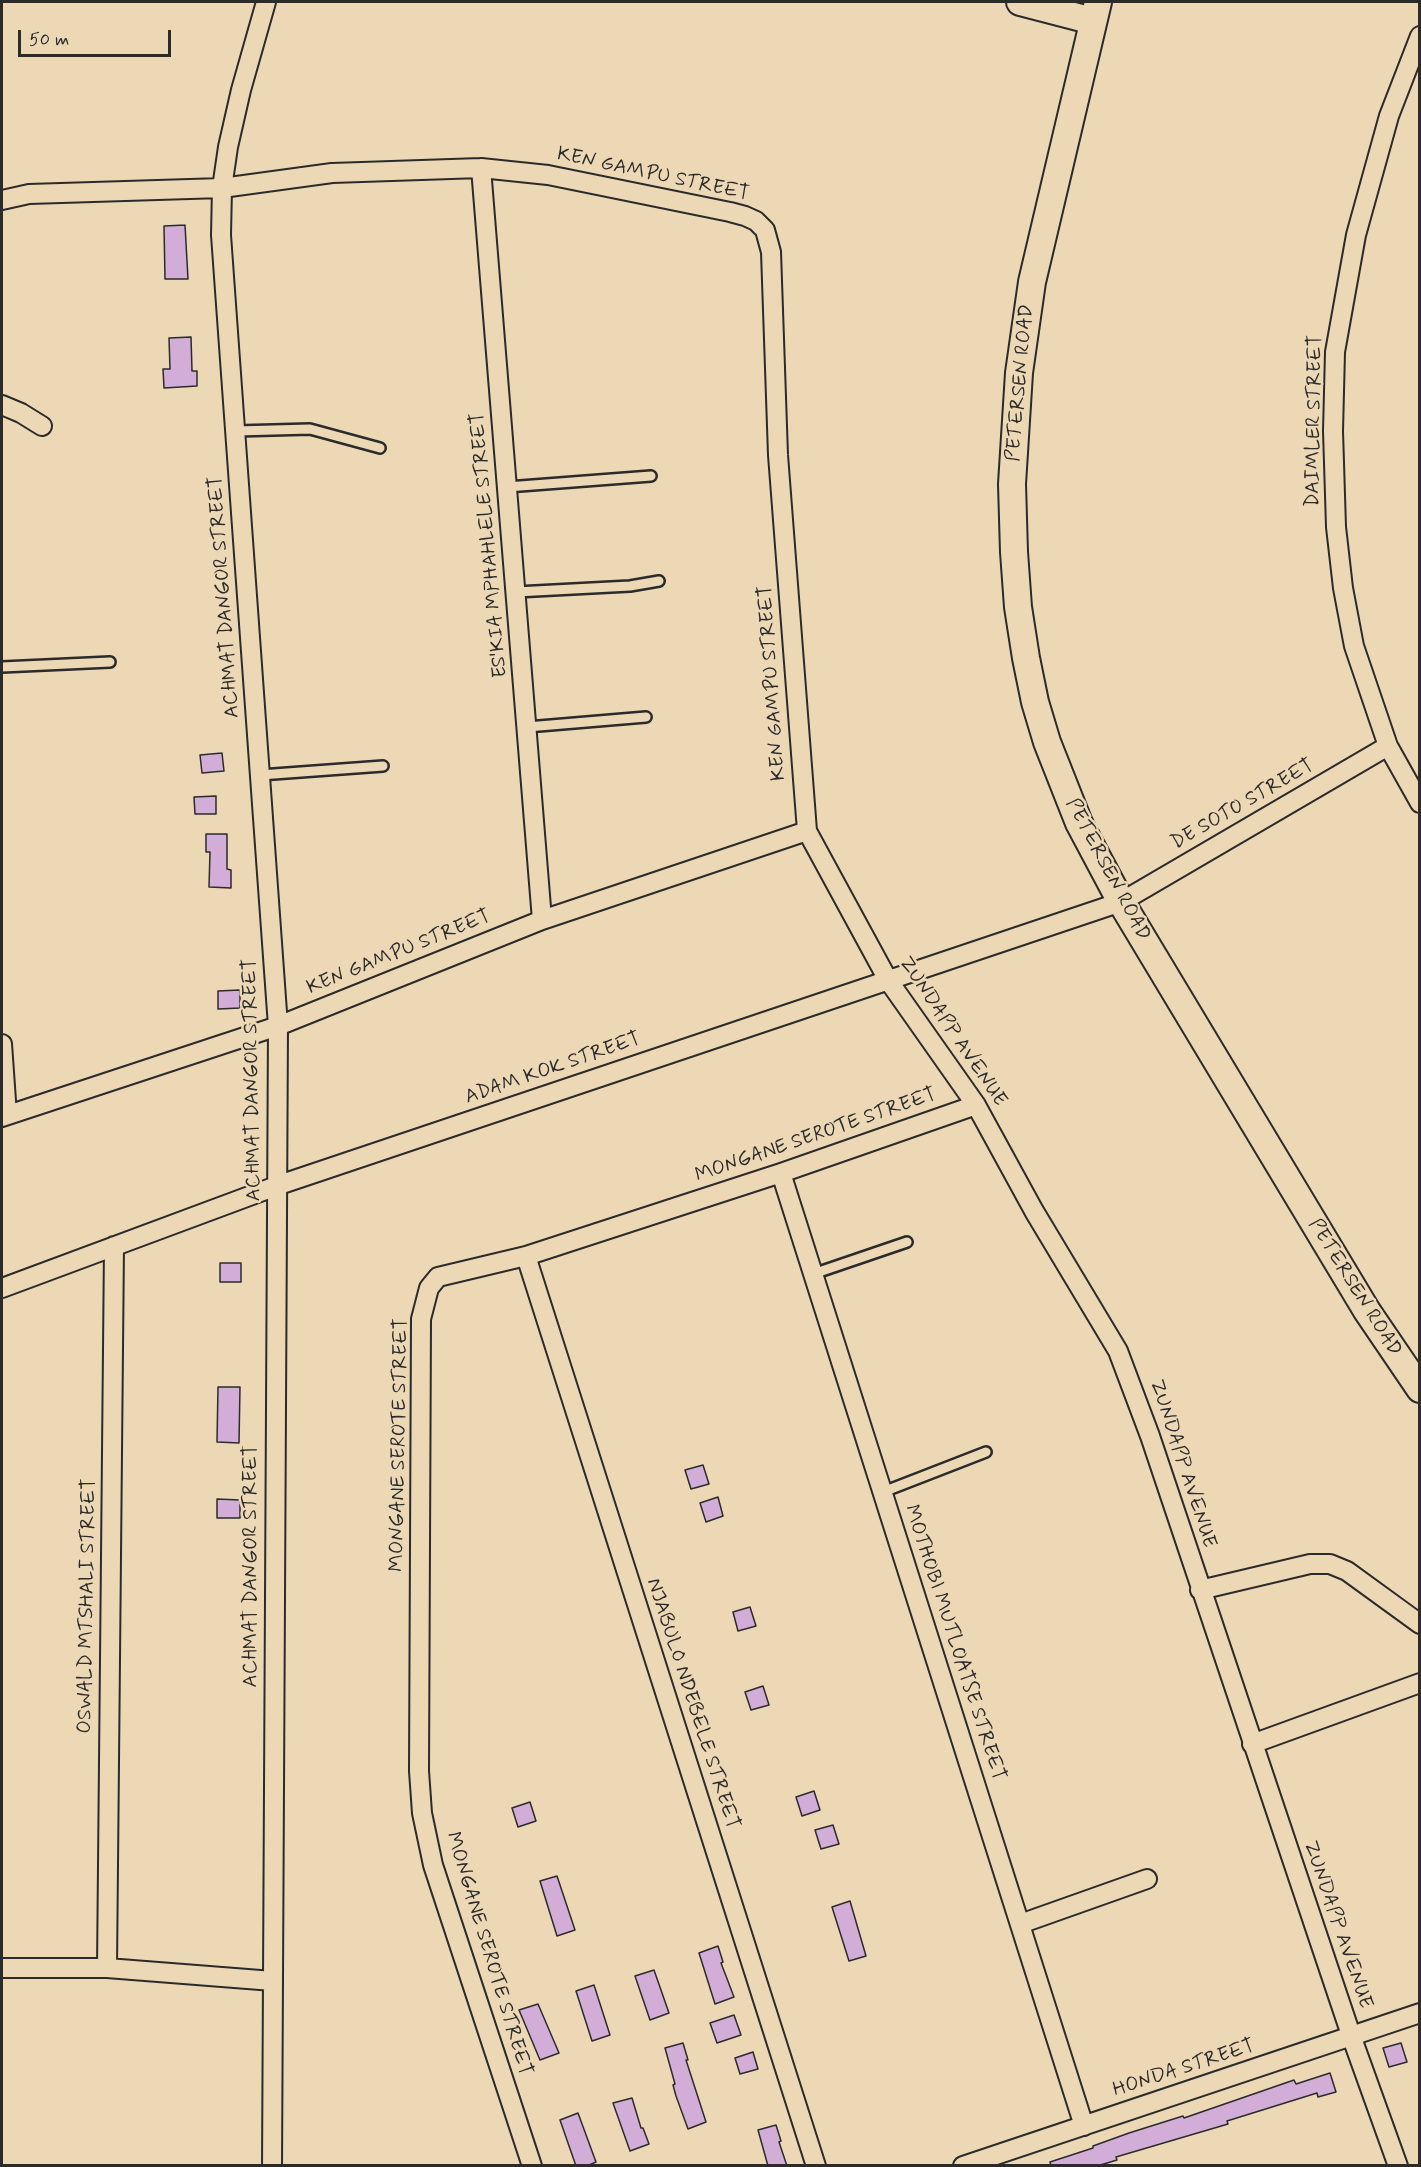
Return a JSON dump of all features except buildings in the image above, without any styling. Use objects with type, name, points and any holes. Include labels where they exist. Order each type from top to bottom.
[{"type":"street","name":"ACHMAT DANGOR STREET","points":[[266,2],[241,90],[228,147],[222,189],[221,235],[278,1026],[279,1185],[275,1386],[272,2166]]},
{"type":"street","points":[[1020,2],[1096,11]]},
{"type":"street","name":"PETERSEN ROAD","points":[[1096,11],[1032,282],[1019,373],[1012,484],[1018,607],[1026,658],[1047,742],[1079,823],[1121,902],[1366,1311],[1419,1389]]},
{"type":"street","name":"DAIMLER STREET","points":[[1419,36],[1389,116],[1356,235],[1335,352],[1333,431],[1336,528],[1343,588],[1354,646],[1388,746],[1419,803]]},
{"type":"street","name":"KEN GAMPU STREET","points":[[2,200],[28,194],[222,189],[332,172],[482,168],[548,175],[730,212],[756,221],[765,230],[771,252],[778,455],[807,831],[542,920],[278,1026],[4,1116]]},
{"type":"street","name":"ES'KIA MPHAHLELE STREET","points":[[482,168],[542,920]]},
{"type":"street","points":[[2,405],[42,426]]},
{"type":"street","name":"DE SOTO STREET","points":[[1121,902],[1388,746]]},
{"type":"street","name":"ZUNDAPP AVENUE","points":[[807,831],[888,980],[976,1105],[1034,1211],[1119,1351],[1398,2166]]},
{"type":"street","name":"ADAM KOK STREET","points":[[2,1288],[279,1185],[1121,902]]},
{"type":"street","points":[[2,1044],[4,1116]]},
{"type":"street","name":"MONGANE SEROTE STREET","points":[[532,2166],[433,1865],[422,1813],[419,1771],[422,1319],[429,1288],[438,1277],[526,1256],[781,1173],[976,1105]]},
{"type":"street","name":"MOTHOBI MUTLOATSE STREET","points":[[781,1173],[1084,2126]]},
{"type":"street","name":"OSWALD MTSHALI STREET","points":[[107,1968],[114,1246]]},
{"type":"street","name":"NJABULO NDEBELE STREET","points":[[526,1256],[816,2166]]},
{"type":"street","points":[[1200,1590],[1310,1564],[1330,1564],[1347,1571],[1419,1624]]},
{"type":"street","points":[[1252,1744],[1419,1683]]},
{"type":"street","points":[[1020,1924],[1147,1879]]},
{"type":"street","points":[[2,1968],[107,1968],[273,1981]]},
{"type":"street","name":"HONDA STREET","points":[[963,2166],[1419,2013]]},
{"type":"lane","points":[[236,431],[310,429],[380,448]]},
{"type":"lane","points":[[507,487],[651,476]]},
{"type":"lane","points":[[516,592],[630,586],[659,581]]},
{"type":"lane","points":[[2,667],[110,662]]},
{"type":"lane","points":[[527,727],[646,717]]},
{"type":"lane","points":[[260,775],[383,766]]},
{"type":"lane","points":[[813,1274],[907,1242]]},
{"type":"lane","points":[[883,1492],[986,1452]]}]
